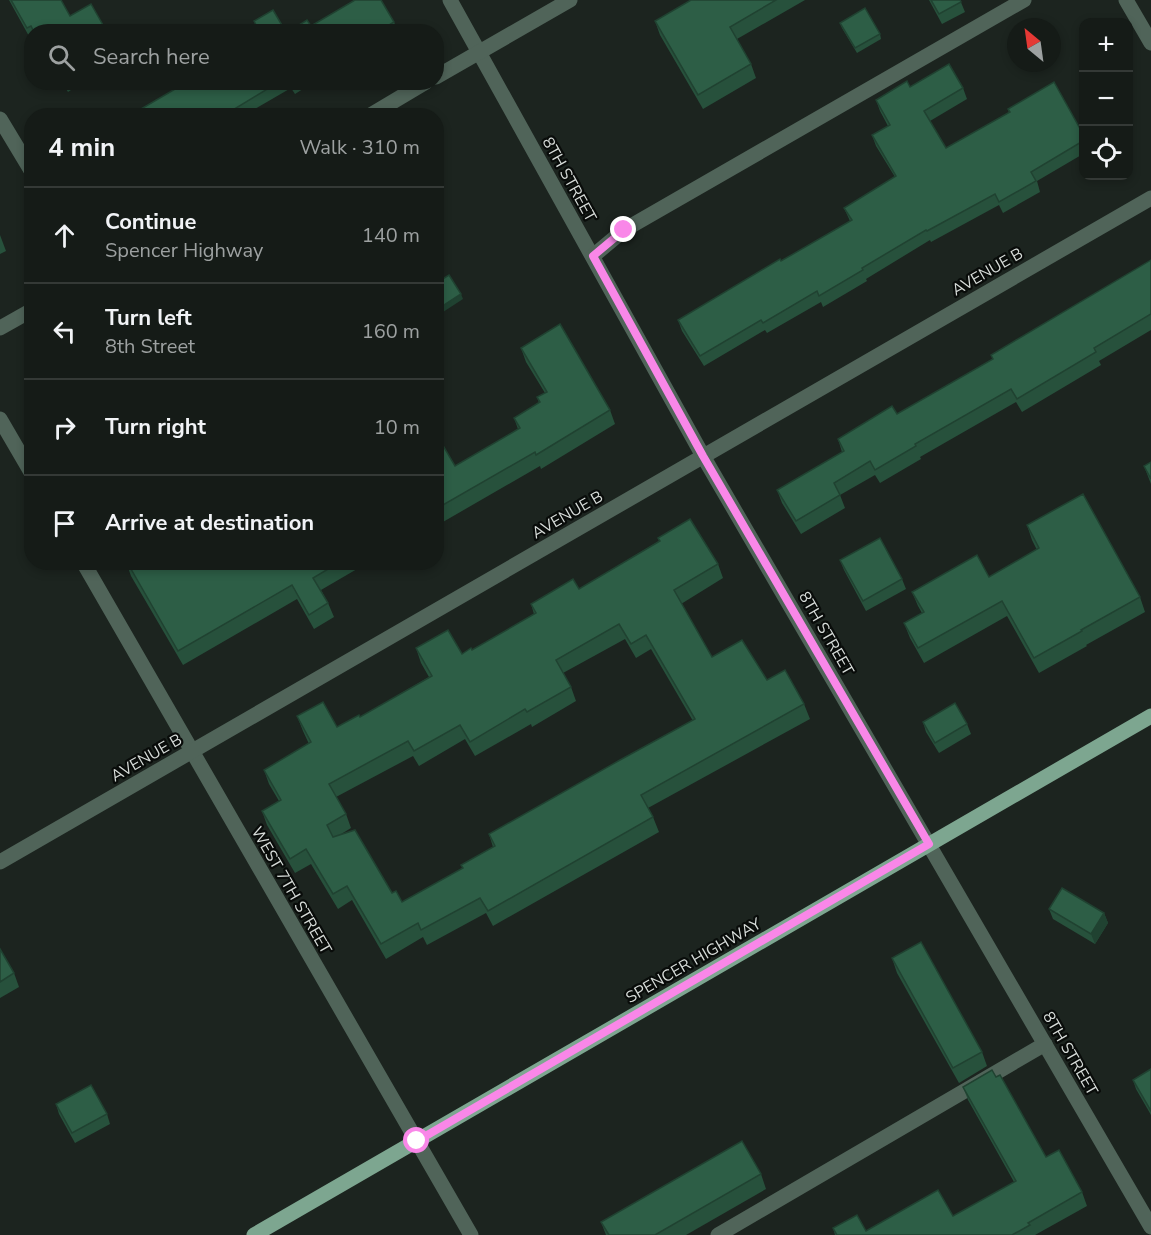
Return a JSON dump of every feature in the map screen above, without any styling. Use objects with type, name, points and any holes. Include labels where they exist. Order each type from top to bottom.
[{"type":"main road","name":"SPENCER HIGHWAY","points":[[254,1235],[1151,716]]},
{"type":"street","name":"8TH STREET","points":[[450,0],[703,456],[1151,1227]]},
{"type":"street","points":[[444,72],[570,0]]},
{"type":"street","points":[[593,256],[624,230],[1024,0]]},
{"type":"street","points":[[1126,0],[1151,44]]},
{"type":"street","points":[[382,108],[413,90]]},
{"type":"street","points":[[0,119],[24,159]]},
{"type":"street","name":"AVENUE B","points":[[0,862],[1151,198]]},
{"type":"street","points":[[0,328],[24,314]]},
{"type":"street","points":[[0,419],[24,460]]},
{"type":"street","name":"WEST 7TH STREET","points":[[88,570],[471,1235]]},
{"type":"street","points":[[718,1235],[1045,1044]]},
{"type":"building","points":[[11,0],[61,0],[70,16],[91,4],[102,24],[25,24]]},
{"type":"building","points":[[355,0],[381,0],[394,22],[391,24],[314,24]]},
{"type":"building","points":[[691,0],[776,0],[730,27],[751,64],[698,95],[655,21]]},
{"type":"building","points":[[931,0],[960,0],[961,2],[939,14]]},
{"type":"building","points":[[865,8],[880,34],[855,48],[840,23]]},
{"type":"building","points":[[273,10],[281,24],[256,24],[254,21]]},
{"type":"building","points":[[949,64],[963,88],[924,111],[946,148],[1010,112],[1008,109],[1054,82],[1079,127],[1079,143],[1031,172],[1036,181],[999,202],[995,194],[926,230],[819,296],[817,291],[763,323],[761,320],[700,356],[678,320],[780,259],[781,261],[852,220],[844,208],[896,176],[872,135],[890,125],[876,100],[907,81],[910,87]]},
{"type":"building","points":[[173,90],[266,90],[236,108],[143,108]]},
{"type":"building","points":[[1151,260],[1151,314],[1094,348],[1096,352],[1017,399],[1011,389],[915,444],[916,446],[875,470],[870,461],[834,483],[840,495],[796,521],[777,490],[844,451],[838,439],[892,406],[897,414],[993,359],[991,355]]},
{"type":"building","points":[[449,275],[461,294],[444,305],[444,278]]},
{"type":"building","points":[[560,324],[610,410],[536,455],[535,452],[444,504],[444,447],[455,466],[520,428],[514,418],[540,402],[537,397],[547,392],[521,348]]},
{"type":"building","points":[[1151,462],[1151,479],[1144,466]]},
{"type":"building","points":[[1083,494],[1140,597],[1034,658],[1002,601],[918,648],[904,623],[924,612],[912,592],[977,555],[989,577],[1039,548],[1027,525]]},
{"type":"building","points":[[690,519],[718,564],[674,590],[712,657],[742,640],[767,680],[785,670],[804,704],[641,795],[653,817],[488,911],[480,898],[421,930],[418,923],[381,944],[347,886],[333,894],[306,849],[290,859],[262,811],[281,800],[264,770],[311,742],[297,716],[323,702],[337,727],[359,715],[360,717],[432,676],[416,648],[448,630],[462,654],[471,648],[472,650],[536,613],[531,604],[573,579],[579,589],[660,541],[658,538]],"holes":[[[619,624],[631,644],[646,635],[695,719],[489,834],[495,846],[461,865],[463,868],[402,902],[396,891],[392,893],[355,830],[333,837],[327,825],[346,814],[329,784],[408,741],[414,751],[460,725],[470,742],[525,709],[527,712],[571,687],[556,660]]]},
{"type":"building","points":[[880,538],[902,579],[863,601],[840,560]]},
{"type":"building","points":[[132,570],[326,570],[313,578],[328,603],[309,615],[292,585],[178,651]]},
{"type":"building","points":[[955,703],[967,724],[935,743],[923,722]]},
{"type":"building","points":[[1062,888],[1104,913],[1091,934],[1049,909]]},
{"type":"building","points":[[921,942],[982,1052],[953,1068],[892,958]]},
{"type":"building","points":[[0,949],[14,973],[0,982]]},
{"type":"building","points":[[1151,1069],[1151,1111],[1133,1080]]},
{"type":"building","points":[[992,1070],[996,1077],[1000,1075],[1046,1157],[1059,1150],[1082,1192],[1028,1223],[1030,1225],[1012,1235],[837,1235],[833,1228],[857,1215],[866,1231],[938,1190],[953,1216],[1016,1181],[963,1087]]},
{"type":"building","points":[[91,1085],[107,1114],[72,1133],[56,1104]]},
{"type":"building","points":[[742,1141],[761,1174],[655,1235],[609,1235],[601,1222]]},
{"type":"route","points":[[417,1141],[929,844],[703,456],[593,256],[624,230]]}]
